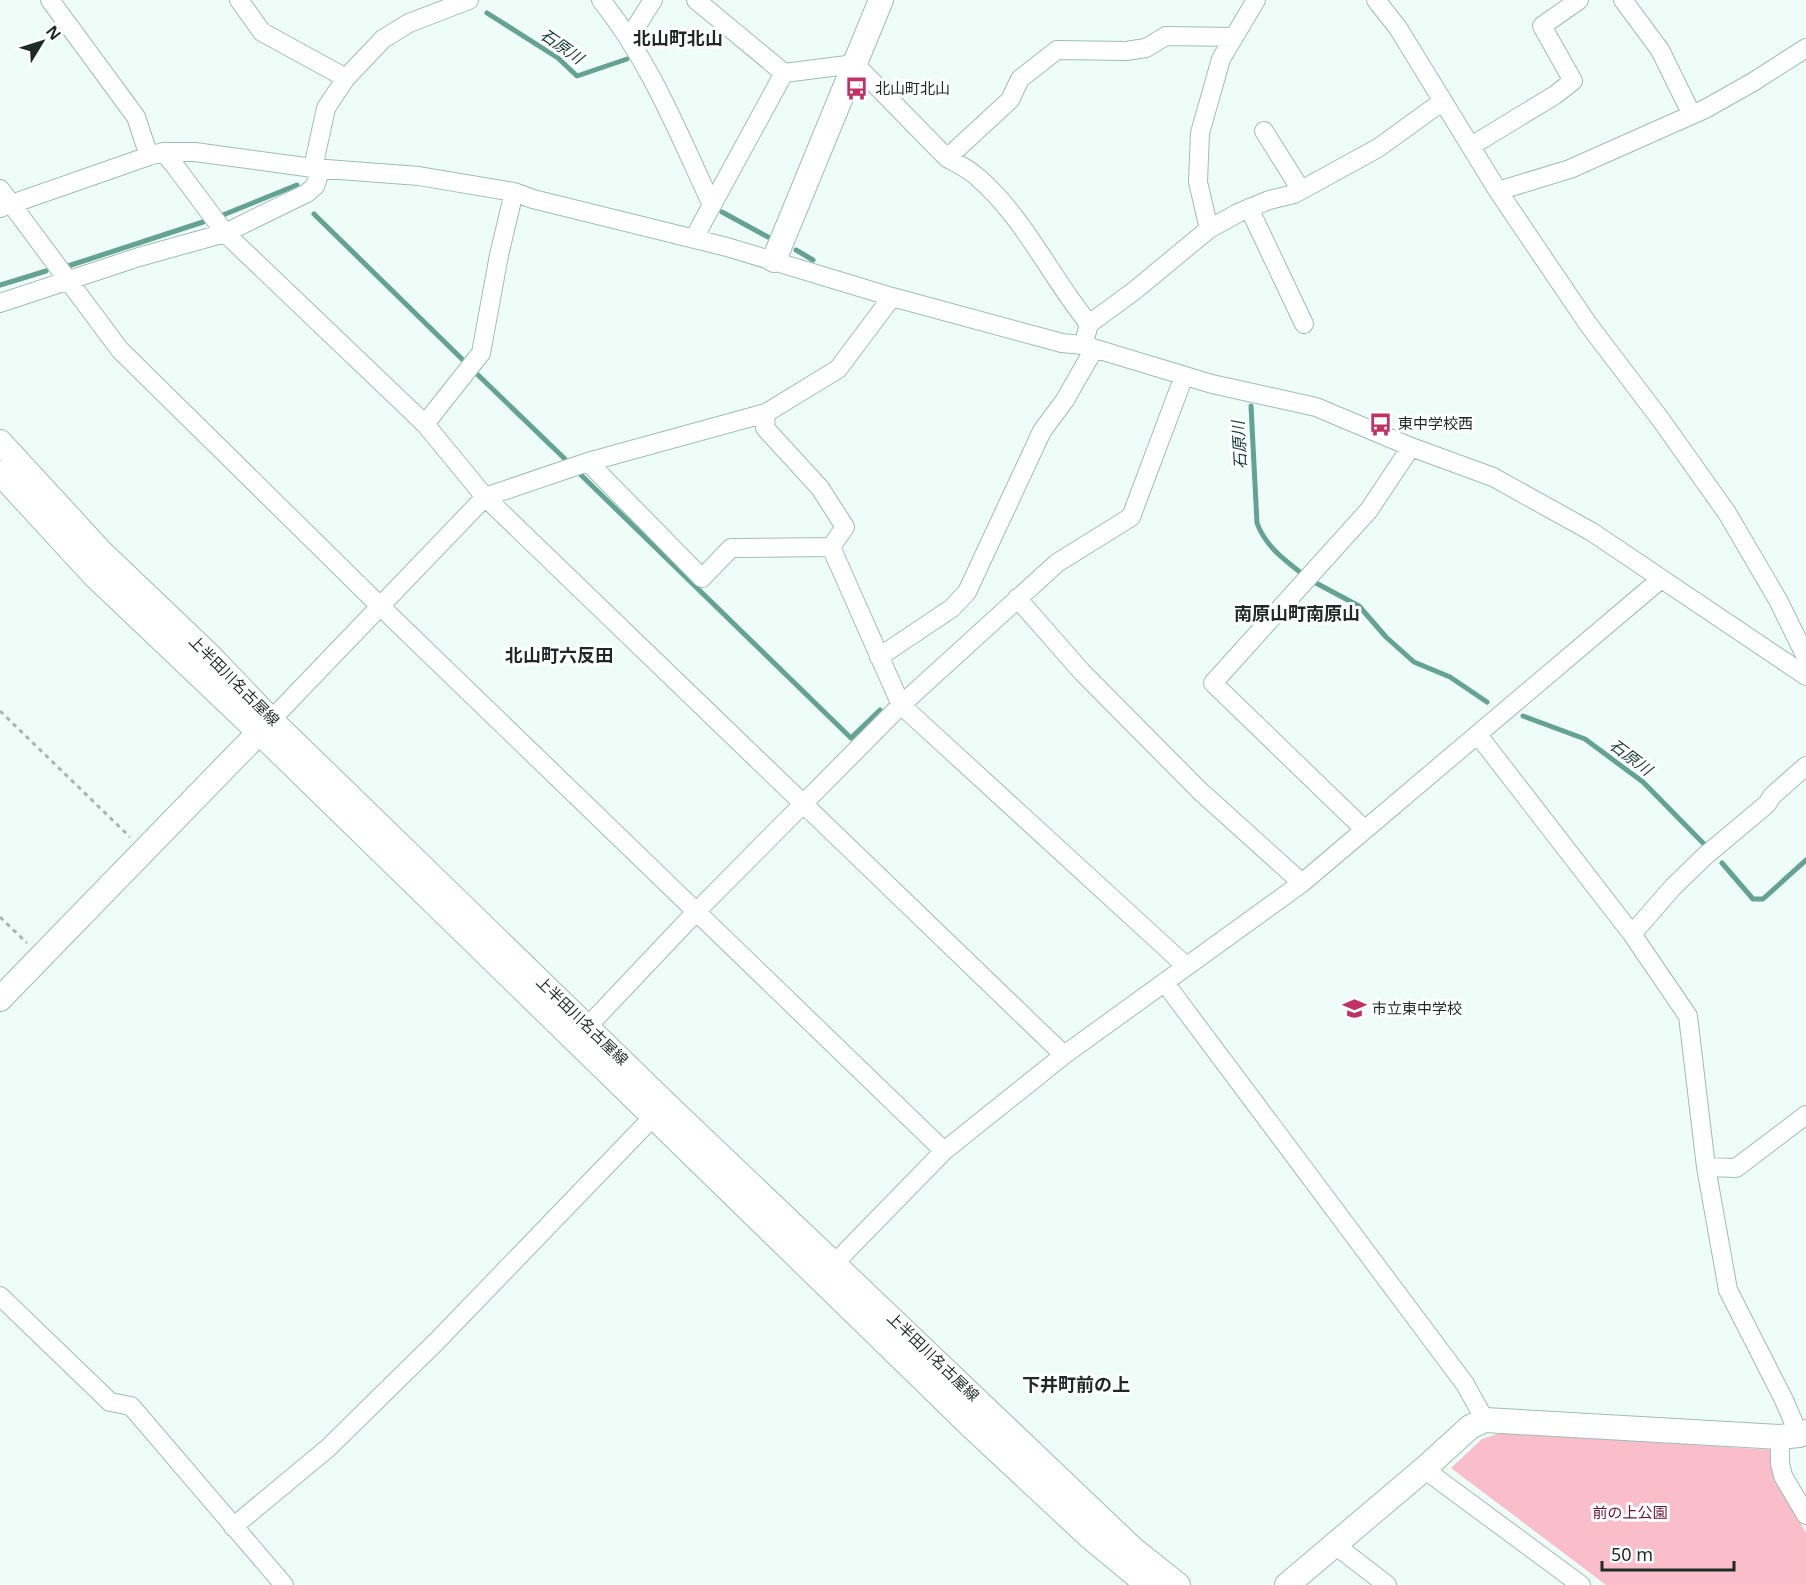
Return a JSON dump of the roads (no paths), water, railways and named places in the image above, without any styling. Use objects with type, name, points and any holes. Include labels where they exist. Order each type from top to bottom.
[{"type":"main road","points":[[774,260],[881,0]]},
{"type":"main road","name":"上半田川名古屋線","points":[[0,442],[102,553],[211,657],[265,726],[653,1117],[827,1271],[1134,1550],[1178,1585]]},
{"type":"main road","name":"上半田川名古屋線","points":[[0,473],[94,575],[265,726],[588,1026],[827,1271],[972,1427],[1090,1537],[1148,1585]]},
{"type":"main road","points":[[0,999],[265,726]]},
{"type":"main road","points":[[1287,1585],[1470,1427],[1485,1420],[1795,1434]]},
{"type":"street","points":[[50,0],[136,117],[156,154],[176,166],[225,233],[425,424],[485,497],[1064,1055]]},
{"type":"street","points":[[239,0],[262,32],[346,78]]},
{"type":"street","points":[[0,303],[138,257],[225,233],[307,193],[315,186],[326,108],[346,78],[383,39],[432,5],[469,0]]},
{"type":"street","points":[[601,0],[640,55],[712,205]]},
{"type":"street","points":[[628,38],[653,0]]},
{"type":"street","points":[[696,0],[784,73],[855,64],[947,158],[974,174],[1008,209],[1070,301],[1089,324],[1089,347],[1065,400],[1042,431],[967,592],[952,608],[879,657]]},
{"type":"street","points":[[1209,229],[1198,182],[1200,133],[1221,59],[1256,0]]},
{"type":"street","points":[[1376,0],[1398,28],[1498,191],[1588,324],[1661,420],[1727,513],[1778,600],[1806,657]]},
{"type":"street","points":[[1471,146],[1574,81],[1542,26],[1579,0]]},
{"type":"street","points":[[1623,0],[1660,50],[1692,115]]},
{"type":"street","points":[[947,158],[1010,100],[1020,79],[1057,50],[1126,51],[1146,48],[1166,36],[1234,37]]},
{"type":"street","points":[[1498,191],[1570,169],[1692,115],[1753,82],[1806,48]]},
{"type":"street","points":[[694,238],[784,73]]},
{"type":"street","points":[[1089,324],[1134,291],[1209,229],[1249,208],[1301,190],[1378,148],[1443,101]]},
{"type":"street","points":[[1264,131],[1301,190]]},
{"type":"street","points":[[6,207],[156,154],[195,152],[317,168],[419,176],[514,192],[533,199],[694,238],[892,297],[1062,343],[1089,347],[1212,384],[1316,407],[1411,447],[1493,477],[1592,532],[1806,676]]},
{"type":"street","points":[[0,189],[6,207],[120,350],[380,606],[944,1151]]},
{"type":"street","points":[[425,424],[481,353],[499,255],[514,192]]},
{"type":"street","points":[[1249,208],[1304,324]]},
{"type":"street","points":[[265,726],[485,497],[588,462],[766,413],[838,369],[892,297]]},
{"type":"street","points":[[588,1026],[696,912],[901,705],[1057,563],[1131,517],[1184,376]]},
{"type":"street","points":[[766,413],[765,428],[820,488],[845,527],[831,547]]},
{"type":"street","points":[[1365,831],[1213,684],[1369,510],[1411,447]]},
{"type":"street","points":[[588,462],[702,578],[731,548],[831,547]]},
{"type":"street","points":[[831,547],[901,705],[1186,966]]},
{"type":"street","points":[[827,1271],[944,1151],[1064,1055],[1302,883],[1661,579]]},
{"type":"street","points":[[1017,598],[1082,672],[1192,782],[1302,883]]},
{"type":"street","points":[[1478,735],[1632,934],[1689,1016],[1706,1167],[1728,1290],[1784,1400],[1795,1434],[1780,1463],[1783,1476],[1806,1515]]},
{"type":"street","points":[[1632,934],[1673,888],[1706,856],[1767,804],[1772,795],[1806,766]]},
{"type":"street","points":[[1164,983],[1465,1384],[1485,1420]]},
{"type":"street","points":[[1706,1167],[1736,1168],[1806,1115]]},
{"type":"street","points":[[233,1527],[328,1448],[404,1374],[653,1117]]},
{"type":"street","points":[[0,1296],[110,1402],[131,1406],[284,1585]]},
{"type":"street","points":[[1424,1469],[1581,1585]]},
{"type":"street","points":[[1335,1545],[1387,1585]]},
{"type":"waterway","name":"石原川","points":[[487,13],[558,58],[577,76],[627,59]]},
{"type":"waterway","points":[[218,217],[297,185]]},
{"type":"waterway","name":"石原川","points":[[722,212],[768,237]]},
{"type":"waterway","points":[[314,214],[465,362]]},
{"type":"waterway","points":[[65,267],[203,222]]},
{"type":"waterway","name":"石原川","points":[[796,250],[813,260]]},
{"type":"waterway","points":[[0,285],[46,271]]},
{"type":"waterway","points":[[477,374],[565,459]]},
{"type":"waterway","name":"石原川","points":[[1251,406],[1257,523],[1269,544],[1300,572]]},
{"type":"waterway","points":[[579,473],[851,738],[880,710]]},
{"type":"waterway","name":"石原川","points":[[1316,583],[1359,606],[1386,637],[1414,662],[1450,677],[1487,702]]},
{"type":"waterway","name":"石原川","points":[[1523,716],[1585,739],[1643,782],[1706,846]]},
{"type":"waterway","name":"石原川","points":[[1722,863],[1753,899],[1763,899],[1806,860]]},
{"type":"place","name":"北山町北山","points":[[857,89]]},
{"type":"place","name":"東中学校西","points":[[1380,424]]},
{"type":"place","name":"市立東中学校","points":[[1354,1009]]},
{"type":"district","name":"北山町北山","points":[[678,39]]},
{"type":"district","name":"南原山町南原山","points":[[1297,614]]},
{"type":"district","name":"北山町六反田","points":[[559,656]]},
{"type":"district","name":"下井町前の上","points":[[1076,1385]]},
{"type":"park label","name":"前の上公園","points":[[1630,1513]]}]
